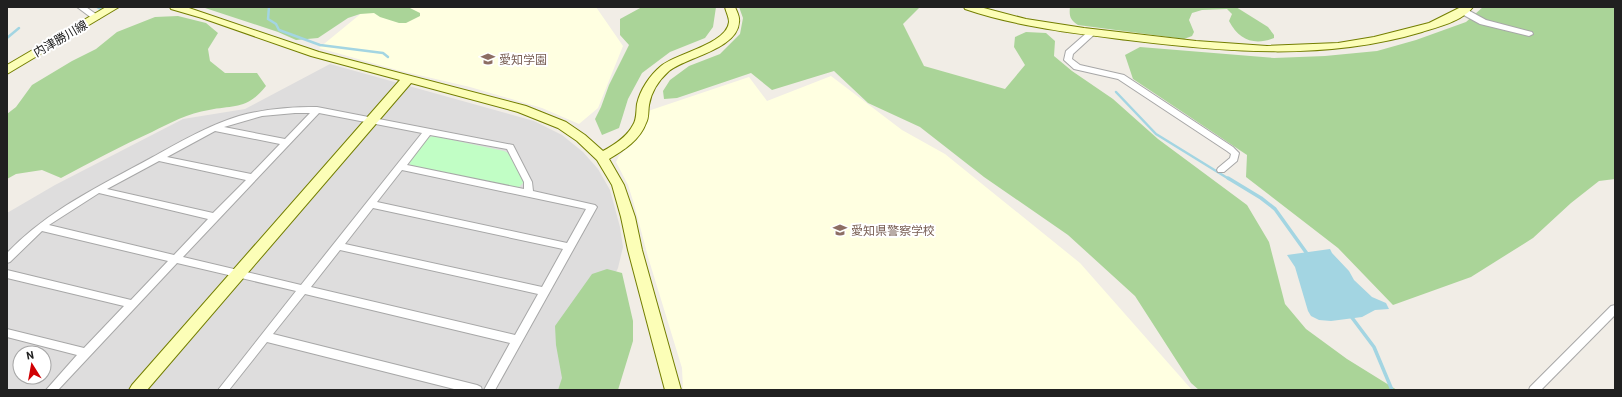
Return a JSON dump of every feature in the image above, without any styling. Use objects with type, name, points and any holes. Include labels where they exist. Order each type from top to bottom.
[{"type":"street","points":[[81,7],[96,17]]},
{"type":"street","name":"内津勝川線","points":[[7,70],[114,7]]},
{"type":"street","points":[[175,7],[206,16],[315,54],[522,109],[562,125],[581,138],[602,157],[618,185],[628,217],[637,258],[673,390]]},
{"type":"street","points":[[602,157],[622,147],[634,133],[640,123],[644,99],[653,81],[669,67],[698,54],[721,40],[731,30],[734,22],[730,7]]},
{"type":"street","points":[[969,7],[1016,21],[1093,32],[1239,49],[1270,50],[1351,45],[1402,34],[1429,26],[1466,9],[1488,23],[1529,34]]},
{"type":"street","points":[[1093,32],[1068,53],[1068,60],[1077,66],[1121,77],[1230,149],[1235,153],[1234,159],[1221,170]]},
{"type":"street","points":[[137,390],[408,79]]},
{"type":"street","points":[[7,260],[22,243],[58,213],[213,128],[256,114],[289,109],[317,110],[510,147],[528,182],[529,193]]},
{"type":"street","points":[[51,390],[317,110]]},
{"type":"street","points":[[213,128],[286,142]]},
{"type":"street","points":[[223,390],[339,246],[428,132]]},
{"type":"street","points":[[158,158],[253,178]]},
{"type":"street","points":[[401,167],[592,207],[489,390]]},
{"type":"street","points":[[98,190],[215,217]]},
{"type":"street","points":[[371,204],[570,247]]},
{"type":"street","points":[[41,227],[517,340]]},
{"type":"street","points":[[339,246],[545,292]]},
{"type":"street","points":[[7,274],[132,304]]},
{"type":"street","points":[[1534,390],[1615,309]]},
{"type":"street","points":[[7,333],[85,354]]},
{"type":"street","points":[[266,336],[477,390]]},
{"type":"shaded area","name":"愛知学園","points":[[369,7],[596,7],[623,46],[598,108],[579,124],[542,108],[470,87],[397,70],[319,48]]},
{"type":"shaded area","points":[[330,64],[534,121],[562,135],[583,152],[598,169],[610,190],[620,227],[623,247],[618,268],[558,390],[7,390],[7,213],[55,185],[183,119],[245,109]]},
{"type":"shaded area","name":"愛知県警察学校","points":[[831,76],[902,130],[945,154],[1080,263],[1192,390],[683,390],[682,368],[648,257],[634,204],[628,185],[616,162],[619,156],[640,134],[646,121],[648,111],[749,77],[767,101]]},
{"type":"green space","points":[[202,7],[408,7],[420,13],[420,16],[406,23],[399,23],[380,17],[374,13],[360,14],[348,18],[318,38],[296,40],[278,32]]},
{"type":"green space","points":[[642,7],[716,7],[713,27],[705,38],[670,52],[642,73],[628,99],[619,128],[602,135],[595,119],[609,85],[629,45],[620,35],[620,19]]},
{"type":"green space","points":[[739,7],[920,7],[903,24],[924,66],[1005,89],[1025,65],[1014,47],[1015,37],[1026,32],[1046,33],[1055,41],[1054,56],[1072,71],[1113,99],[1158,139],[1247,205],[1269,242],[1285,304],[1306,329],[1347,359],[1397,390],[1199,390],[1191,383],[1135,296],[1068,235],[984,177],[920,127],[868,103],[834,71],[772,90],[751,73],[677,98],[664,99],[663,91],[670,80],[689,66],[720,54],[740,34],[743,18]]},
{"type":"green space","points":[[1070,7],[1236,7],[1268,27],[1274,35],[1274,38],[1254,41],[1242,37],[1237,33],[1229,21],[1232,14],[1227,9],[1202,10],[1192,13],[1189,20],[1194,32],[1192,36],[1184,39],[1078,25],[1071,18]]},
{"type":"green space","points":[[1483,7],[1615,7],[1615,179],[1599,181],[1571,203],[1533,238],[1471,277],[1393,305],[1338,248],[1246,177],[1247,155],[1133,79],[1125,55],[1140,47],[1274,58],[1325,56],[1377,51],[1416,40],[1466,22]]},
{"type":"green space","points":[[178,16],[206,23],[218,33],[208,49],[210,61],[225,73],[257,73],[266,86],[259,94],[253,99],[240,105],[201,111],[179,119],[117,148],[61,178],[42,170],[16,174],[7,179],[7,114],[16,107],[32,85],[72,61],[96,49],[117,32],[155,17]]},
{"type":"green space","points":[[433,136],[508,153],[524,182],[518,188],[411,166],[409,162],[428,138]]},
{"type":"green space","points":[[607,269],[622,273],[633,321],[633,341],[618,390],[558,390],[562,378],[556,345],[555,326],[592,274]]},
{"type":"water","points":[[1330,249],[1349,271],[1354,280],[1372,297],[1386,303],[1389,309],[1375,310],[1362,317],[1331,321],[1319,320],[1311,316],[1308,311],[1295,267],[1287,255]]},
{"type":"waterway","points":[[269,7],[268,19],[276,24],[279,30],[320,45],[383,53],[388,57]]},
{"type":"waterway","points":[[7,38],[19,28]]},
{"type":"waterway","points":[[1116,92],[1156,134],[1229,179]]},
{"type":"waterway","points":[[1228,178],[1261,198],[1275,209],[1308,255]]},
{"type":"waterway","points":[[1350,315],[1374,347],[1392,390]]},
{"type":"place","name":"愛知学園","points":[[488,59]]},
{"type":"place","name":"愛知県警察学校","points":[[840,230]]}]
